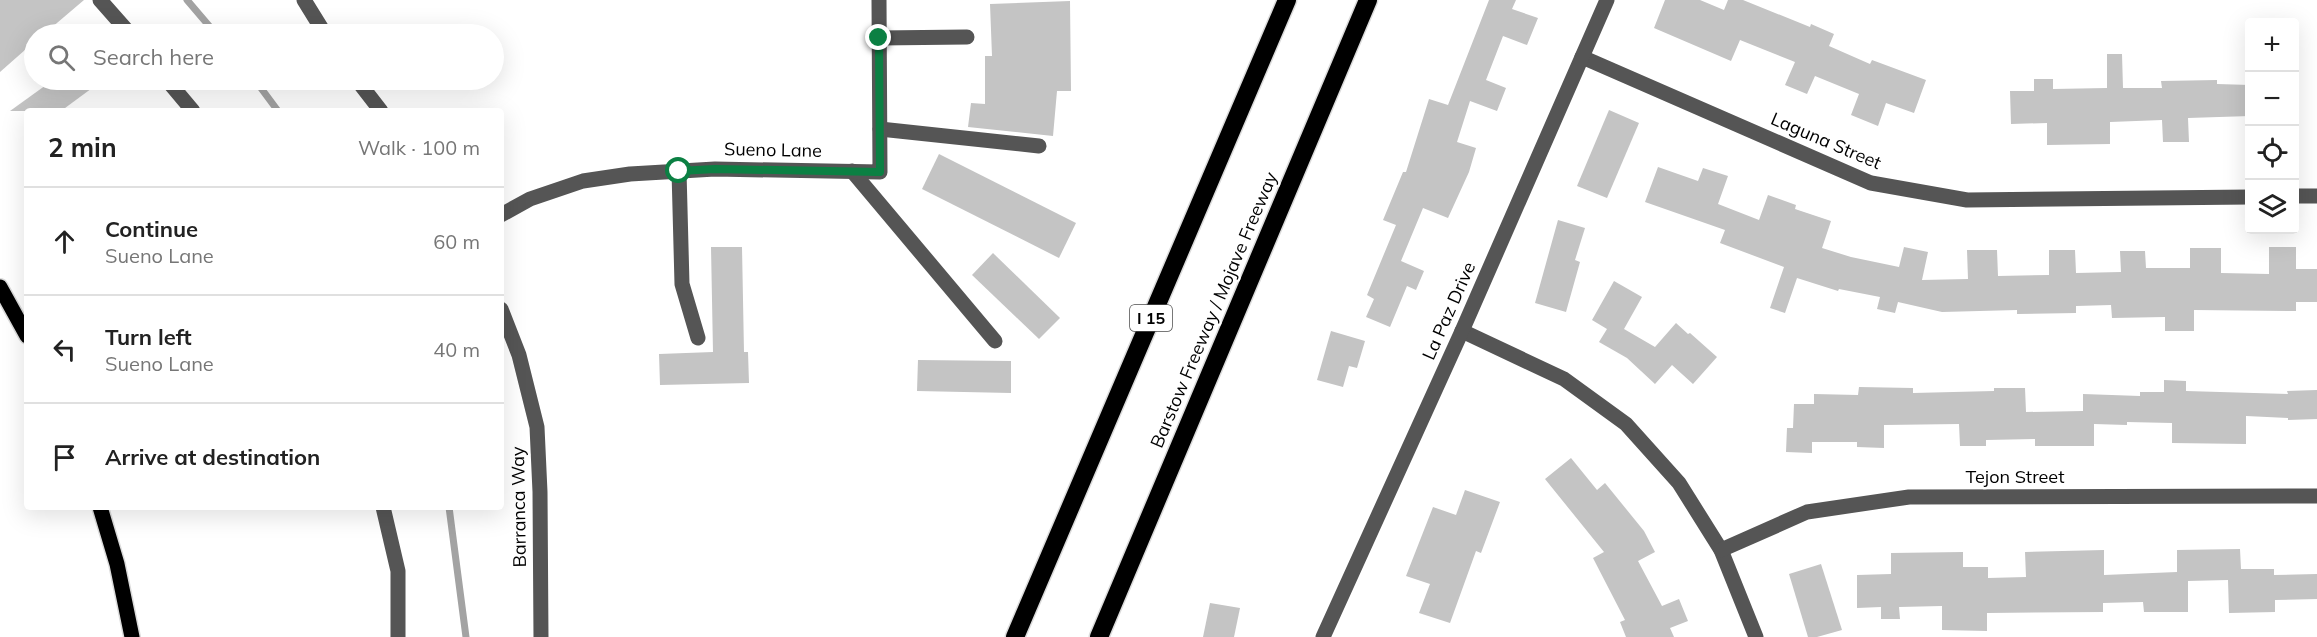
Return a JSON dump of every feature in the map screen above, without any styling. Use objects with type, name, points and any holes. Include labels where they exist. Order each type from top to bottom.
[{"type":"highway","name":"I 15","points":[[1015,637],[1287,0]]},
{"type":"highway","name":"Barstow Freeway / Mojave Freeway","points":[[1099,637],[1368,0]]},
{"type":"main road","points":[[0,287],[24,331]]},
{"type":"main road","points":[[101,510],[117,564],[132,637]]},
{"type":"street","points":[[100,0],[121,24]]},
{"type":"street","points":[[304,0],[319,24]]},
{"type":"street","name":"Sueno Lane","points":[[504,213],[530,199],[583,181],[630,174],[715,169],[880,172],[879,0]]},
{"type":"street","name":"La Paz Drive","points":[[1323,637],[1462,331],[1607,0]]},
{"type":"street","points":[[879,38],[967,37]]},
{"type":"street","name":"Laguna Street","points":[[1582,57],[1871,183],[1967,200],[2245,197]]},
{"type":"street","points":[[175,90],[190,108]]},
{"type":"street","points":[[365,90],[379,108]]},
{"type":"street","points":[[880,129],[1040,146]]},
{"type":"street","points":[[679,171],[682,285],[698,338]]},
{"type":"street","points":[[852,171],[995,341]]},
{"type":"street","points":[[2299,196],[2317,196]]},
{"type":"street","name":"Barranca Way","points":[[504,317],[519,355],[537,427],[541,637]]},
{"type":"street","points":[[1462,331],[1564,379],[1626,424],[1679,483],[1722,550],[1756,637]]},
{"type":"street","name":"Tejon Street","points":[[1722,550],[1807,512],[1909,496],[2317,496]]},
{"type":"street","points":[[384,510],[398,571],[398,637]]},
{"type":"building","points":[[0,0],[84,0],[56,24],[24,24],[24,51],[0,72]]},
{"type":"building","points":[[1489,0],[1516,0],[1512,9],[1538,18],[1527,45],[1503,36],[1486,80],[1506,88],[1497,111],[1470,101],[1457,142],[1476,148],[1469,172],[1448,218],[1423,208],[1401,261],[1424,271],[1416,290],[1407,286],[1390,327],[1366,317],[1374,299],[1367,295],[1396,225],[1383,220],[1403,172],[1406,172],[1429,99],[1448,105]]},
{"type":"building","points":[[1665,0],[1700,0],[1724,10],[1728,0],[1743,0],[1810,27],[1811,24],[1834,34],[1829,46],[1870,64],[1872,60],[1926,80],[1914,113],[1886,103],[1878,126],[1851,115],[1859,94],[1815,76],[1807,94],[1785,85],[1795,62],[1740,40],[1731,61],[1654,28]]},
{"type":"building","points":[[1070,1],[1071,91],[1057,91],[1053,136],[968,127],[971,103],[985,104],[985,56],[992,56],[990,4]]},
{"type":"building","points":[[2107,54],[2122,54],[2123,88],[2162,88],[2161,81],[2217,80],[2217,84],[2245,85],[2245,116],[2188,118],[2189,142],[2163,142],[2162,120],[2110,122],[2110,144],[2047,145],[2047,123],[2011,124],[2010,91],[2034,91],[2034,79],[2053,79],[2053,89],[2107,88]]},
{"type":"building","points":[[39,90],[89,90],[65,108],[24,108],[24,111],[10,111]]},
{"type":"building","points":[[1609,110],[1639,123],[1607,198],[1577,186]]},
{"type":"building","points":[[939,154],[1076,223],[1059,258],[922,189]]},
{"type":"building","points":[[1658,167],[1698,181],[1703,168],[1728,176],[1718,204],[1759,220],[1768,195],[1796,205],[1795,209],[1831,221],[1822,248],[1899,267],[1904,247],[1928,252],[1922,280],[1968,279],[1967,250],[1997,250],[1998,276],[2049,275],[2049,250],[2075,250],[2076,273],[2121,272],[2120,251],[2145,251],[2146,268],[2190,268],[2190,248],[2221,248],[2221,273],[2269,274],[2269,247],[2296,247],[2296,269],[2317,269],[2317,302],[2296,302],[2296,311],[2194,310],[2194,331],[2165,331],[2165,317],[2112,318],[2111,305],[2076,306],[2076,313],[2017,314],[2017,310],[1942,312],[1898,302],[1895,313],[1877,309],[1880,297],[1839,289],[1838,291],[1797,278],[1785,313],[1770,308],[1784,267],[1720,243],[1725,230],[1645,202]]},
{"type":"building","points":[[1558,220],[1585,228],[1575,260],[1580,262],[1566,312],[1535,303]]},
{"type":"building","points":[[711,247],[742,247],[744,352],[748,352],[749,383],[660,385],[659,354],[713,352]]},
{"type":"building","points":[[993,253],[1060,318],[1039,339],[972,275]]},
{"type":"building","points":[[1614,281],[1642,297],[1624,329],[1655,347],[1676,323],[1717,357],[1693,384],[1672,365],[1655,384],[1627,358],[1599,342],[1607,329],[1592,320]]},
{"type":"building","points":[[1331,331],[1365,341],[1357,368],[1349,366],[1343,387],[1317,380]]},
{"type":"building","points":[[918,360],[1011,361],[1011,393],[917,391]]},
{"type":"building","points":[[2164,380],[2186,381],[2186,391],[2288,394],[2287,391],[2317,390],[2317,419],[2288,420],[2288,418],[2246,416],[2246,444],[2172,443],[2172,423],[2094,424],[2094,446],[2035,446],[2035,439],[1986,440],[1986,446],[1960,446],[1959,424],[1884,425],[1884,448],[1857,447],[1857,442],[1812,442],[1812,453],[1786,452],[1787,428],[1793,428],[1794,404],[1814,404],[1814,394],[1858,395],[1859,387],[1913,388],[1913,393],[2025,388],[2026,412],[2083,411],[2083,394],[2140,396],[2140,392],[2164,392]]},
{"type":"building","points":[[1571,458],[1597,490],[1605,483],[1644,531],[1655,552],[1638,561],[1662,606],[1679,599],[1688,621],[1670,628],[1674,637],[1626,637],[1620,622],[1625,620],[1593,558],[1604,552],[1545,479]]},
{"type":"building","points":[[1465,490],[1500,502],[1481,553],[1476,551],[1450,623],[1419,613],[1430,584],[1406,576],[1433,507],[1456,515]]},
{"type":"building","points":[[2240,549],[2241,569],[2274,569],[2274,575],[2317,574],[2317,599],[2275,600],[2275,612],[2229,613],[2228,580],[2188,581],[2188,612],[2144,612],[2143,602],[2103,603],[2103,612],[1987,613],[1987,631],[1942,630],[1942,606],[1899,607],[1900,619],[1881,619],[1881,607],[1857,608],[1857,575],[1891,574],[1891,553],[1963,552],[1963,567],[1988,567],[1988,578],[2026,577],[2025,552],[2104,550],[2104,575],[2177,572],[2177,550]]},
{"type":"building","points":[[1821,564],[1842,630],[1817,637],[1808,637],[1789,574]]},
{"type":"building","points":[[1210,603],[1240,608],[1234,637],[1203,637]]},
{"type":"waterway","points":[[187,0],[207,24]]},
{"type":"waterway","points":[[262,90],[276,108]]},
{"type":"waterway","points":[[449,510],[466,637]]},
{"type":"route","points":[[679,171],[715,169],[880,172],[879,38]]}]
